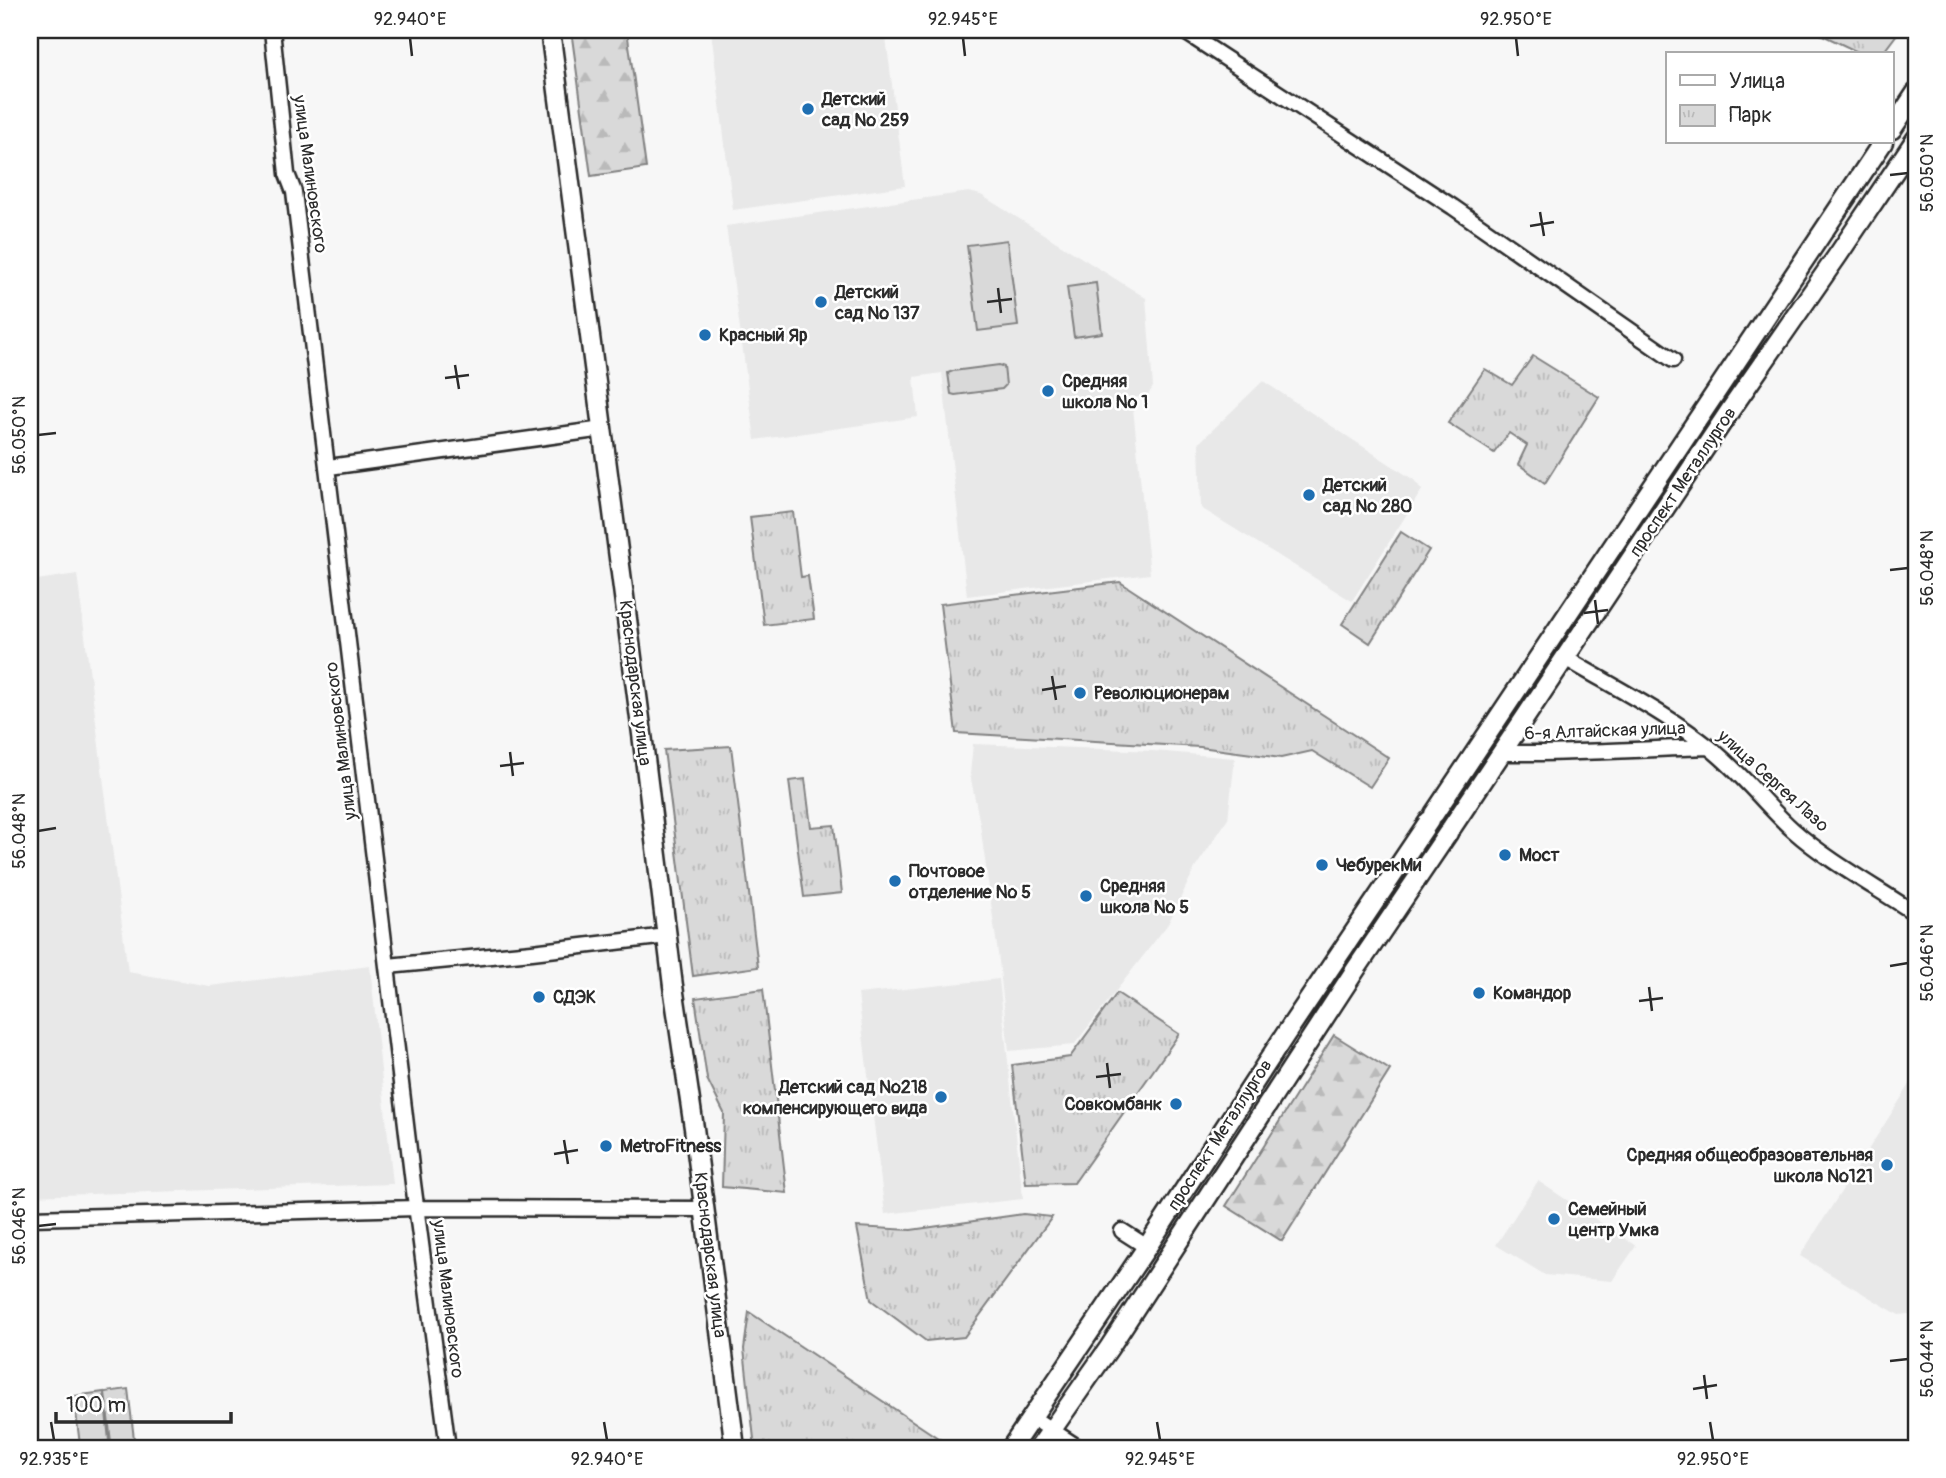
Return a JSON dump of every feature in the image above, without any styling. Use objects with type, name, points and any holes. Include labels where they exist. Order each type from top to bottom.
[{"type":"main road","name":"Краснодарская улица","points":[[550,30],[735,1448]]},
{"type":"main road","points":[[1894,126],[1916,93]]},
{"type":"main road","name":"проспект Металлургов","points":[[1039,1448],[1109,1348],[1326,1014],[1731,409],[1916,139]]},
{"type":"main road","name":"проспект Металлургов","points":[[1011,1448],[1882,144]]},
{"type":"main road","points":[[1545,649],[1565,658]]},
{"type":"street","name":"улица Малиновского","points":[[272,30],[287,174],[294,192],[329,467],[387,966],[448,1448]]},
{"type":"street","points":[[1182,30],[1453,207],[1673,360]]},
{"type":"street","points":[[329,467],[603,429]]},
{"type":"street","name":"улица Сергея Лазо","points":[[1565,658],[1710,747],[1744,778],[1794,831],[1916,914]]},
{"type":"street","name":"6-я Алтайская улица","points":[[1501,753],[1710,747]]},
{"type":"street","points":[[387,966],[532,953],[667,936]]},
{"type":"street","points":[[30,1218],[417,1208],[704,1209]]},
{"type":"street","points":[[1122,1231],[1147,1247]]},
{"type":"street","points":[[1032,1418],[1079,1448]]},
{"type":"shaded area","name":"Детский сад № 259","points":[[885,30],[905,186],[733,210],[711,31]]},
{"type":"shaded area","name":"Средняя школа № 1","points":[[969,192],[981,195],[1146,298],[1153,387],[1148,395],[1132,398],[1150,574],[967,596],[942,373],[914,377],[918,417],[755,440],[726,226]]},
{"type":"shaded area","name":"Детский сад № 280","points":[[1263,381],[1414,480],[1422,490],[1352,601],[1201,508],[1199,443]]},
{"type":"shaded area","points":[[77,574],[128,972],[210,986],[370,966],[393,1184],[30,1196],[30,581]]},
{"type":"shaded area","name":"Средняя школа № 5","points":[[973,744],[1154,751],[1235,758],[1228,819],[1195,868],[1168,924],[1074,1045],[1009,1051],[980,824],[970,774]]},
{"type":"shaded area","name":"Детский сад №218 компенсирующего вида","points":[[999,979],[1023,1199],[885,1214],[858,994]]},
{"type":"shaded area","name":"Средняя общеобразовательная школа №121","points":[[1916,1075],[1916,1313],[1899,1315],[1800,1256]]},
{"type":"shaded area","name":"Семейный центр Умка","points":[[1538,1181],[1636,1246],[1612,1281],[1545,1275],[1496,1245]]},
{"type":"green space","points":[[571,30],[627,30],[646,168],[591,176]]},
{"type":"green space","points":[[1812,30],[1900,30],[1884,52],[1858,52]]},
{"type":"green space","points":[[1007,240],[1018,326],[978,331],[967,245]]},
{"type":"green space","points":[[1096,283],[1102,333],[1074,337],[1067,287]]},
{"type":"green space","points":[[1533,356],[1599,397],[1545,483],[1518,464],[1527,445],[1509,433],[1494,453],[1448,423],[1485,369],[1512,385]]},
{"type":"green space","points":[[999,365],[1004,367],[1006,385],[1002,389],[951,394],[948,373]]},
{"type":"green space","points":[[793,512],[801,577],[808,576],[814,619],[764,625],[750,517]]},
{"type":"green space","points":[[1401,532],[1429,550],[1370,643],[1342,624]]},
{"type":"green space","points":[[1120,582],[1389,758],[1370,787],[1312,751],[1281,758],[1200,747],[956,733],[940,604]]},
{"type":"green space","points":[[731,746],[758,967],[693,976],[664,750]]},
{"type":"green space","points":[[805,779],[811,827],[834,825],[842,893],[804,897],[789,781]]},
{"type":"green space","points":[[763,989],[787,1193],[722,1187],[724,1113],[707,1079],[695,998]]},
{"type":"green space","points":[[1117,993],[1179,1034],[1074,1183],[1026,1184],[1012,1065],[1070,1057]]},
{"type":"green space","points":[[1334,1035],[1390,1070],[1282,1241],[1226,1206]]},
{"type":"green space","points":[[1023,1214],[1052,1217],[964,1337],[926,1341],[871,1300],[857,1227],[911,1230]]},
{"type":"green space","points":[[749,1312],[953,1448],[755,1448],[744,1349]]},
{"type":"green space","points":[[128,1389],[134,1439],[111,1442],[105,1392]]},
{"type":"green space","points":[[104,1392],[109,1441],[80,1445],[74,1396]]},
{"type":"place","name":"Детский сад № 259","points":[[808,109]]},
{"type":"place","name":"Детский сад № 137","points":[[821,302]]},
{"type":"place","name":"Красный Яр","points":[[705,335]]},
{"type":"place","name":"Средняя школа № 1","points":[[1048,391]]},
{"type":"place","name":"Детский сад № 280","points":[[1309,495]]},
{"type":"place","name":"Революционерам","points":[[1080,693]]},
{"type":"place","name":"Мост","points":[[1505,855]]},
{"type":"place","name":"ЧебурекМи","points":[[1322,865]]},
{"type":"place","name":"Почтовое отделение № 5","points":[[895,881]]},
{"type":"place","name":"Средняя школа № 5","points":[[1086,896]]},
{"type":"place","name":"Командор","points":[[1479,993]]},
{"type":"place","name":"СДЭК","points":[[539,997]]},
{"type":"place","name":"Детский сад №218 компенсирующего вида","points":[[941,1097]]},
{"type":"place","name":"Совкомбанк","points":[[1176,1104]]},
{"type":"place","name":"MetroFitness","points":[[606,1146]]},
{"type":"place","name":"Средняя общеобразовательная школа №121","points":[[1887,1165]]},
{"type":"place","name":"Семейный центр Умка","points":[[1554,1219]]}]
